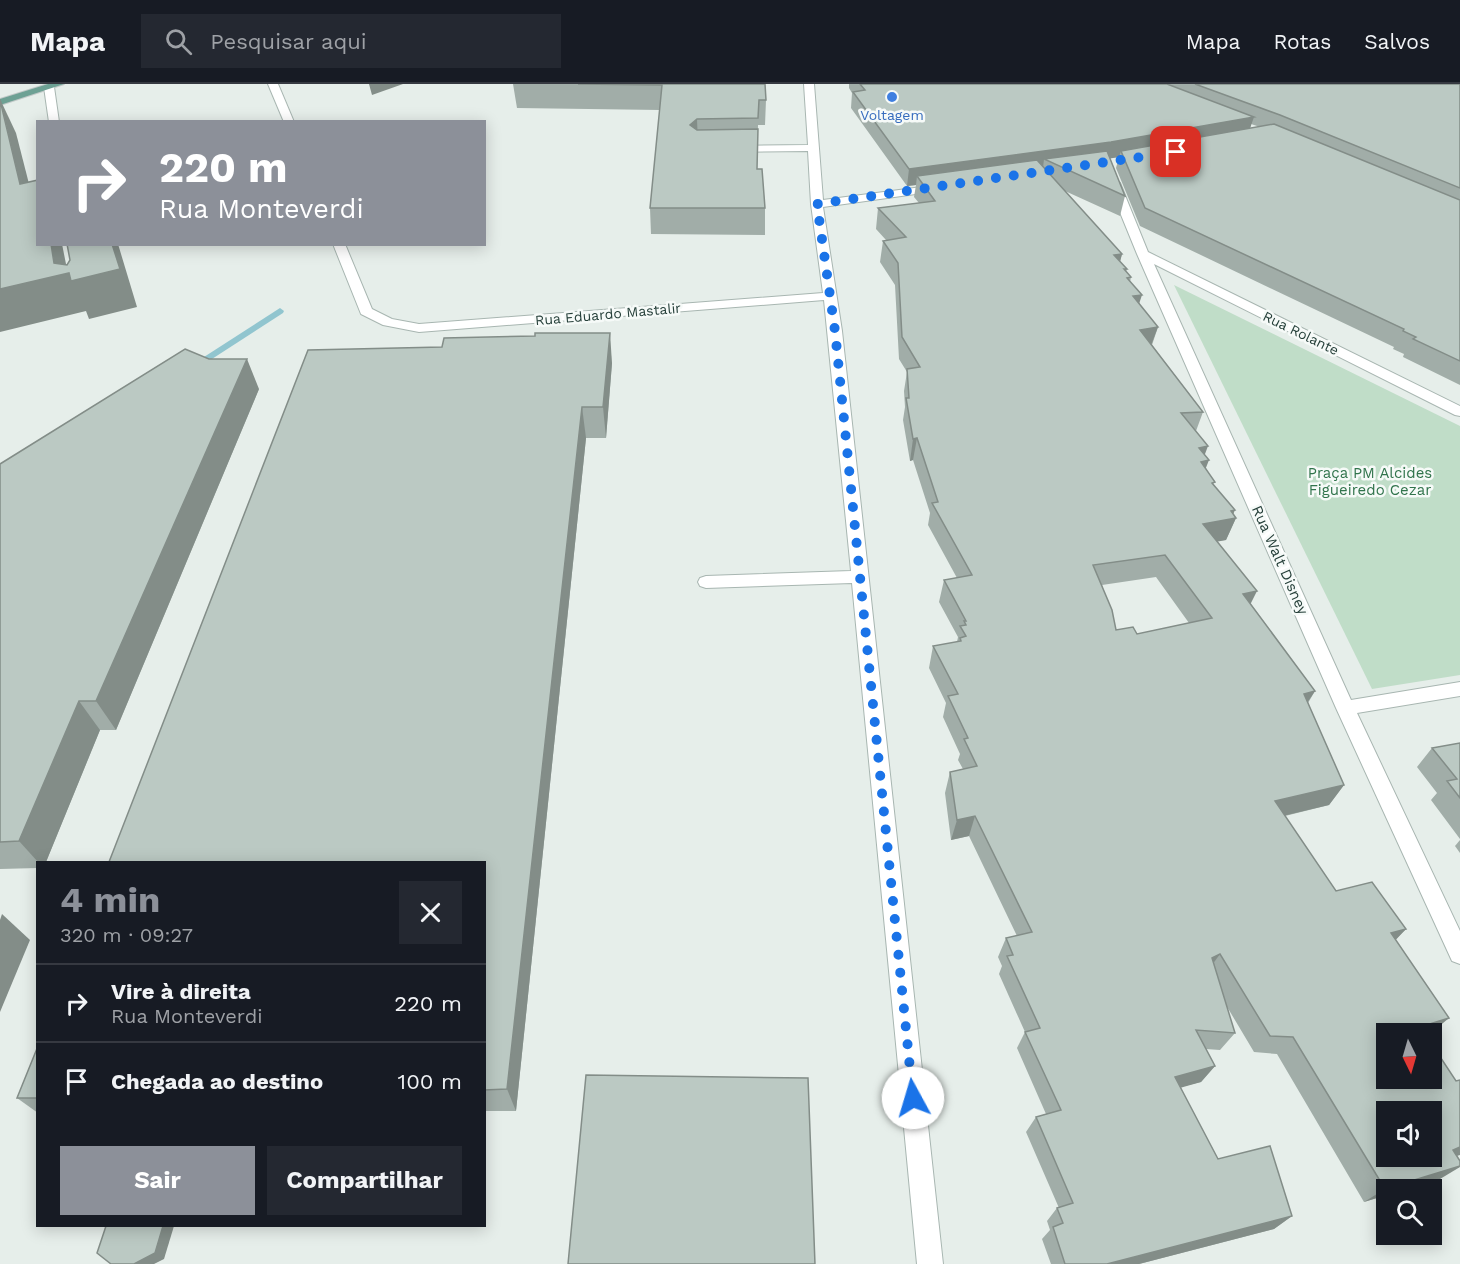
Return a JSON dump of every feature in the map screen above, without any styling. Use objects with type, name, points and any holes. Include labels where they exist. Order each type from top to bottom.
[{"type":"main road","points":[[0,102],[54,86]]},
{"type":"street","points":[[273,84],[288,120]]},
{"type":"street","points":[[809,84],[817,204],[835,331],[930,1264]]},
{"type":"street","points":[[54,86],[54,120]]},
{"type":"street","points":[[720,149],[813,148]]},
{"type":"street","name":"Rua Walt Disney","points":[[1107,164],[1143,254],[1346,708],[1460,954]]},
{"type":"street","points":[[817,204],[953,185]]},
{"type":"street","name":"Rua Eduardo Mastalir","points":[[340,246],[366,311],[388,322],[419,328],[829,296]]},
{"type":"street","name":"Rua Rolante","points":[[1143,254],[1460,412]]},
{"type":"street","points":[[706,582],[859,577]]},
{"type":"street","points":[[1346,708],[1460,689]]},
{"type":"green space","name":"Praça PM Alcides Figueiredo Cezar","points":[[1174,285],[1460,426],[1460,675],[1372,689]]},
{"type":"building","points":[[578,84],[765,84],[766,100],[759,100],[758,118],[697,119],[690,125],[697,130],[758,129],[757,169],[762,169],[765,208],[650,208],[662,85]]},
{"type":"building","points":[[860,84],[1167,84],[1254,117],[1111,142],[909,169],[853,92],[865,90]]},
{"type":"building","points":[[1195,84],[1460,84],[1460,188],[1280,115]]},
{"type":"building","points":[[0,100],[20,184],[36,180],[36,246],[51,246],[54,263],[67,265],[70,260],[67,246],[113,246],[120,269],[71,281],[69,273],[0,289]]},
{"type":"building","points":[[1274,124],[1460,200],[1460,361],[1413,339],[1416,337],[1403,331],[1404,329],[1145,208],[1121,151]]},
{"type":"building","points":[[1107,151],[1125,196],[1044,159]]},
{"type":"building","points":[[1037,160],[1122,254],[1114,255],[1127,269],[1124,269],[1131,277],[1127,278],[1142,295],[1133,296],[1158,327],[1140,330],[1203,412],[1181,413],[1208,446],[1199,448],[1209,460],[1201,462],[1215,482],[1212,483],[1235,510],[1231,511],[1236,518],[1203,524],[1257,591],[1243,594],[1315,691],[1304,694],[1344,785],[1275,801],[1336,891],[1372,882],[1406,929],[1391,933],[1449,1018],[1433,1023],[1376,1023],[1376,1089],[1442,1089],[1442,1060],[1456,1081],[1460,1080],[1460,1147],[1453,1150],[1460,1161],[1460,1166],[1418,1179],[1379,1179],[1293,1037],[1270,1036],[1220,954],[1212,958],[1235,1033],[1196,1030],[1215,1066],[1175,1077],[1218,1159],[1270,1146],[1292,1216],[1107,1264],[1065,1264],[1053,1227],[1063,1223],[1057,1208],[1073,1203],[1036,1117],[1061,1110],[1025,1032],[1040,1028],[1007,956],[1013,955],[1006,938],[1032,932],[975,816],[957,820],[950,772],[977,766],[964,739],[968,738],[948,696],[958,694],[933,646],[961,641],[960,638],[966,636],[960,626],[966,625],[964,621],[966,621],[944,580],[972,575],[932,503],[938,502],[917,438],[913,439],[906,398],[909,398],[907,369],[920,367],[902,337],[898,263],[883,241],[906,237],[878,208],[935,201],[917,176]],"holes":[[[1165,555],[1212,618],[1137,634],[1133,627],[1116,630],[1112,610],[1093,565]]]},
{"type":"building","points":[[535,333],[610,333],[603,407],[582,407],[507,1089],[486,1090],[486,861],[109,861],[308,350],[442,347],[444,338],[535,336]]},
{"type":"building","points":[[185,349],[209,359],[247,359],[96,701],[79,701],[19,841],[0,842],[0,464]]},
{"type":"building","points":[[1460,743],[1460,798],[1447,781],[1457,779],[1432,748]]},
{"type":"building","points":[[36,1051],[36,1098],[17,1098]]},
{"type":"building","points":[[586,1075],[808,1078],[815,1264],[568,1264]]},
{"type":"building","points":[[106,1227],[163,1227],[155,1253],[134,1264],[111,1264],[97,1253]]},
{"type":"waterway","points":[[195,366],[280,311]]},
{"type":"place","name":"Voltagem","points":[[892,97]]},
{"type":"route","points":[[913,1098],[835,331],[817,204],[1107,164],[1176,152]]}]
